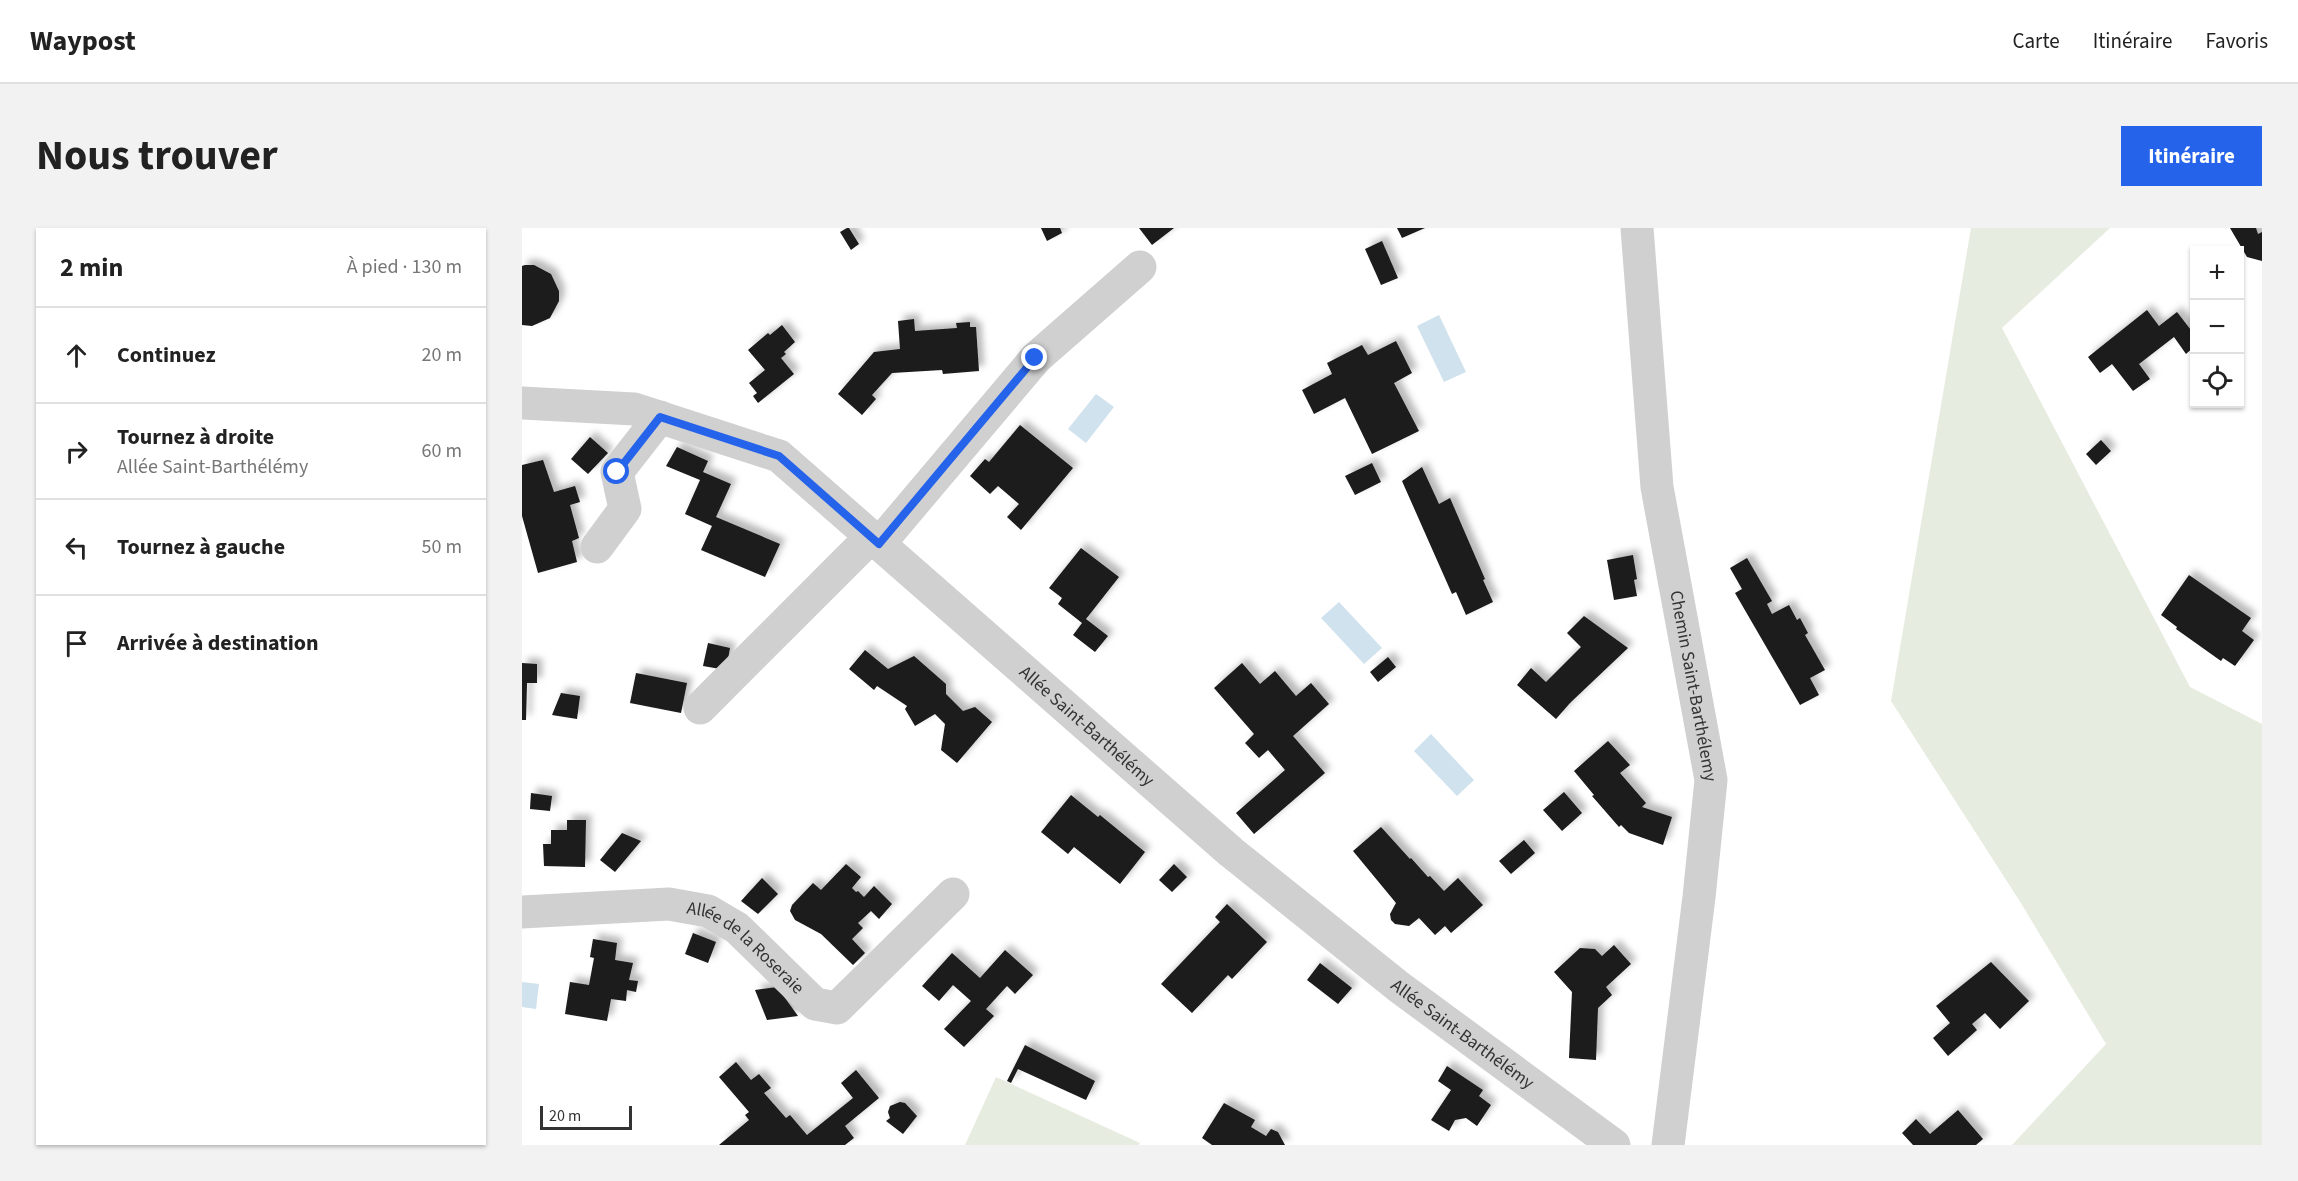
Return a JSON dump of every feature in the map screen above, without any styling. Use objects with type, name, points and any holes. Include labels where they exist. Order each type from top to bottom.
[{"type":"street","name":"Chemin Saint-Barthélemy","points":[[1637,228],[1657,487],[1711,780],[1668,1145]]},
{"type":"street","points":[[700,708],[875,540],[1035,358],[1140,267]]},
{"type":"street","name":"Allée Saint-Barthélémy","points":[[522,403],[634,409],[779,456],[1241,860],[1399,987],[1614,1145]]},
{"type":"street","points":[[597,547],[626,509],[617,472],[660,417]]},
{"type":"street","name":"Allée de la Roseraie","points":[[522,912],[669,904],[708,911],[737,928],[815,1004],[837,1008],[953,894]]},
{"type":"shaded area","points":[[1971,228],[2110,228],[2002,328],[2190,687],[2262,724],[2262,1145],[2012,1145],[2106,1044],[2019,900],[1891,701]]},
{"type":"shaded area","points":[[996,1077],[1140,1143],[1139,1145],[965,1145]]},
{"type":"water","points":[[1439,315],[1466,372],[1444,382],[1417,326]]},
{"type":"water","points":[[1096,394],[1114,407],[1086,443],[1068,429]]},
{"type":"water","points":[[1339,602],[1382,648],[1364,664],[1321,618]]},
{"type":"water","points":[[1431,734],[1474,780],[1457,796],[1414,751]]},
{"type":"water","points":[[522,982],[539,984],[536,1009],[522,1007]]},
{"type":"building","points":[[847,228],[859,244],[851,250],[840,232]]},
{"type":"building","points":[[1041,228],[1060,228],[1062,233],[1047,241]]},
{"type":"building","points":[[1139,228],[1174,228],[1152,245]]},
{"type":"building","points":[[1397,228],[1425,228],[1402,238]]},
{"type":"building","points":[[2230,228],[2256,228],[2258,234],[2262,232],[2262,261],[2247,257],[2244,246],[2241,246]]},
{"type":"building","points":[[1382,241],[1398,278],[1381,285],[1365,249]]},
{"type":"building","points":[[534,265],[551,274],[559,291],[559,301],[550,318],[532,326],[522,325],[522,266]]},
{"type":"building","points":[[2147,310],[2159,326],[2177,312],[2190,329],[2190,350],[2186,354],[2174,337],[2139,364],[2150,379],[2133,391],[2112,364],[2100,373],[2088,357]]},
{"type":"building","points":[[914,319],[915,331],[957,328],[956,323],[970,322],[970,327],[976,327],[979,371],[943,374],[942,370],[892,373],[872,395],[876,399],[862,415],[838,394],[874,352],[900,349],[898,321]]},
{"type":"building","points":[[782,325],[795,342],[781,358],[794,374],[758,403],[753,396],[757,393],[749,383],[765,370],[748,350],[768,333],[770,335]]},
{"type":"building","points":[[1396,341],[1412,373],[1394,383],[1419,431],[1372,454],[1345,398],[1314,414],[1302,390],[1332,374],[1327,363],[1362,345],[1368,355]]},
{"type":"building","points":[[1020,425],[1073,468],[1021,530],[1007,517],[1019,504],[998,486],[990,494],[970,476],[985,459],[989,462]]},
{"type":"building","points":[[590,437],[608,453],[588,474],[571,459]]},
{"type":"building","points":[[2101,440],[2111,451],[2096,465],[2086,454]]},
{"type":"building","points":[[677,447],[708,461],[703,472],[731,484],[716,517],[780,544],[765,577],[701,550],[712,526],[685,514],[700,480],[666,466]]},
{"type":"building","points":[[543,460],[554,492],[575,486],[580,502],[570,505],[579,538],[572,541],[577,562],[538,573],[522,516],[522,465]]},
{"type":"building","points":[[1372,463],[1381,482],[1355,495],[1345,476]]},
{"type":"building","points":[[1422,467],[1439,504],[1450,498],[1493,602],[1466,615],[1456,592],[1452,594],[1402,481]]},
{"type":"building","points":[[1081,548],[1119,577],[1086,619],[1108,636],[1095,652],[1073,635],[1082,623],[1058,604],[1062,598],[1049,588]]},
{"type":"building","points":[[1633,555],[1637,596],[1614,600],[1607,560]]},
{"type":"building","points":[[1747,558],[1772,601],[1767,604],[1772,614],[1789,605],[1797,620],[1800,618],[1808,633],[1805,635],[1825,670],[1810,678],[1819,695],[1800,705],[1735,593],[1742,589],[1730,568]]},
{"type":"building","points":[[2189,575],[2251,618],[2242,631],[2254,640],[2235,666],[2223,658],[2221,661],[2176,629],[2177,627],[2161,615]]},
{"type":"building","points":[[1584,616],[1628,648],[1556,719],[1517,685],[1531,668],[1546,682],[1581,647],[1567,633]]},
{"type":"building","points":[[708,643],[730,648],[726,670],[703,666]]},
{"type":"building","points":[[865,650],[888,669],[914,656],[946,684],[946,694],[963,711],[975,707],[992,722],[957,763],[941,750],[945,724],[935,714],[915,726],[905,709],[907,706],[877,686],[874,690],[849,669]]},
{"type":"building","points":[[1388,657],[1396,667],[1378,682],[1370,672]]},
{"type":"building","points":[[522,663],[537,664],[537,683],[527,683],[526,720],[522,720]]},
{"type":"building","points":[[1242,663],[1260,684],[1275,671],[1296,696],[1311,683],[1329,704],[1293,736],[1325,773],[1254,834],[1236,813],[1285,770],[1268,750],[1259,758],[1245,743],[1254,734],[1214,688]]},
{"type":"building","points":[[636,673],[687,683],[681,713],[630,703]]},
{"type":"building","points":[[561,693],[580,696],[577,719],[552,715]]},
{"type":"building","points":[[1608,741],[1630,765],[1620,773],[1646,803],[1642,807],[1672,817],[1663,845],[1629,833],[1621,825],[1619,827],[1574,771]]},
{"type":"building","points":[[1564,792],[1582,813],[1562,831],[1543,810]]},
{"type":"building","points":[[531,793],[552,796],[550,811],[530,809]]},
{"type":"building","points":[[1071,795],[1098,817],[1100,815],[1145,852],[1120,884],[1074,847],[1068,854],[1041,832]]},
{"type":"building","points":[[567,820],[586,820],[585,867],[544,866],[543,844],[551,844],[551,830],[567,830]]},
{"type":"building","points":[[1381,827],[1444,891],[1458,878],[1483,905],[1451,933],[1445,926],[1435,935],[1419,918],[1409,926],[1395,924],[1390,914],[1396,903],[1353,851]]},
{"type":"building","points":[[622,833],[641,841],[615,872],[600,860]]},
{"type":"building","points":[[1524,840],[1535,853],[1511,874],[1499,861]]},
{"type":"building","points":[[846,864],[861,877],[852,888],[856,892],[858,891],[864,897],[874,886],[892,904],[879,919],[871,911],[858,923],[863,928],[852,939],[865,953],[853,965],[821,934],[795,920],[790,911],[792,905],[813,883],[821,890]]},
{"type":"building","points":[[1174,864],[1187,877],[1172,892],[1159,880]]},
{"type":"building","points":[[762,878],[778,894],[758,914],[741,901]]},
{"type":"building","points":[[1227,904],[1267,942],[1232,979],[1228,975],[1192,1013],[1161,984],[1220,922],[1215,917]]},
{"type":"building","points":[[693,933],[716,942],[708,963],[685,954]]},
{"type":"building","points":[[593,939],[617,943],[615,960],[633,963],[629,980],[638,981],[636,992],[627,990],[626,1001],[611,999],[607,1021],[565,1014],[570,982],[589,985],[594,958],[590,957]]},
{"type":"building","points":[[1614,945],[1631,964],[1606,987],[1612,995],[1598,1008],[1596,1060],[1569,1058],[1572,992],[1554,972],[1580,948],[1595,949],[1602,956]]},
{"type":"building","points":[[1005,950],[1033,975],[1015,994],[1007,986],[986,1009],[994,1016],[964,1047],[944,1029],[971,1001],[953,985],[939,1001],[922,986],[952,953],[980,978]]},
{"type":"building","points":[[1991,962],[2029,1001],[2000,1029],[1985,1013],[1972,1024],[1977,1030],[1948,1056],[1933,1038],[1950,1023],[1936,1006]]},
{"type":"building","points":[[1320,963],[1352,988],[1338,1004],[1307,980]]},
{"type":"building","points":[[777,987],[798,1016],[767,1020],[755,990]]},
{"type":"building","points":[[1025,1045],[1095,1081],[1086,1100],[1018,1069],[1011,1083],[1007,1081]]},
{"type":"building","points":[[736,1062],[751,1080],[759,1074],[771,1088],[764,1093],[786,1118],[790,1115],[807,1135],[853,1098],[841,1083],[856,1070],[879,1098],[845,1126],[854,1138],[845,1145],[719,1145],[749,1120],[745,1115],[749,1112],[719,1077]]},
{"type":"building","points":[[1447,1066],[1483,1090],[1479,1096],[1491,1105],[1477,1126],[1466,1118],[1455,1120],[1449,1131],[1431,1120],[1451,1090],[1438,1081]]},
{"type":"building","points":[[900,1102],[905,1103],[917,1116],[903,1134],[886,1121],[890,1118],[888,1112],[890,1106]]},
{"type":"building","points":[[1224,1103],[1255,1120],[1251,1127],[1266,1136],[1271,1129],[1278,1132],[1285,1145],[1212,1145],[1202,1138]]},
{"type":"building","points":[[1958,1110],[1983,1139],[1976,1145],[1913,1145],[1902,1133],[1916,1119],[1930,1134]]},
{"type":"route","points":[[617,472],[660,417],[779,456],[879,544],[1035,358]]}]
